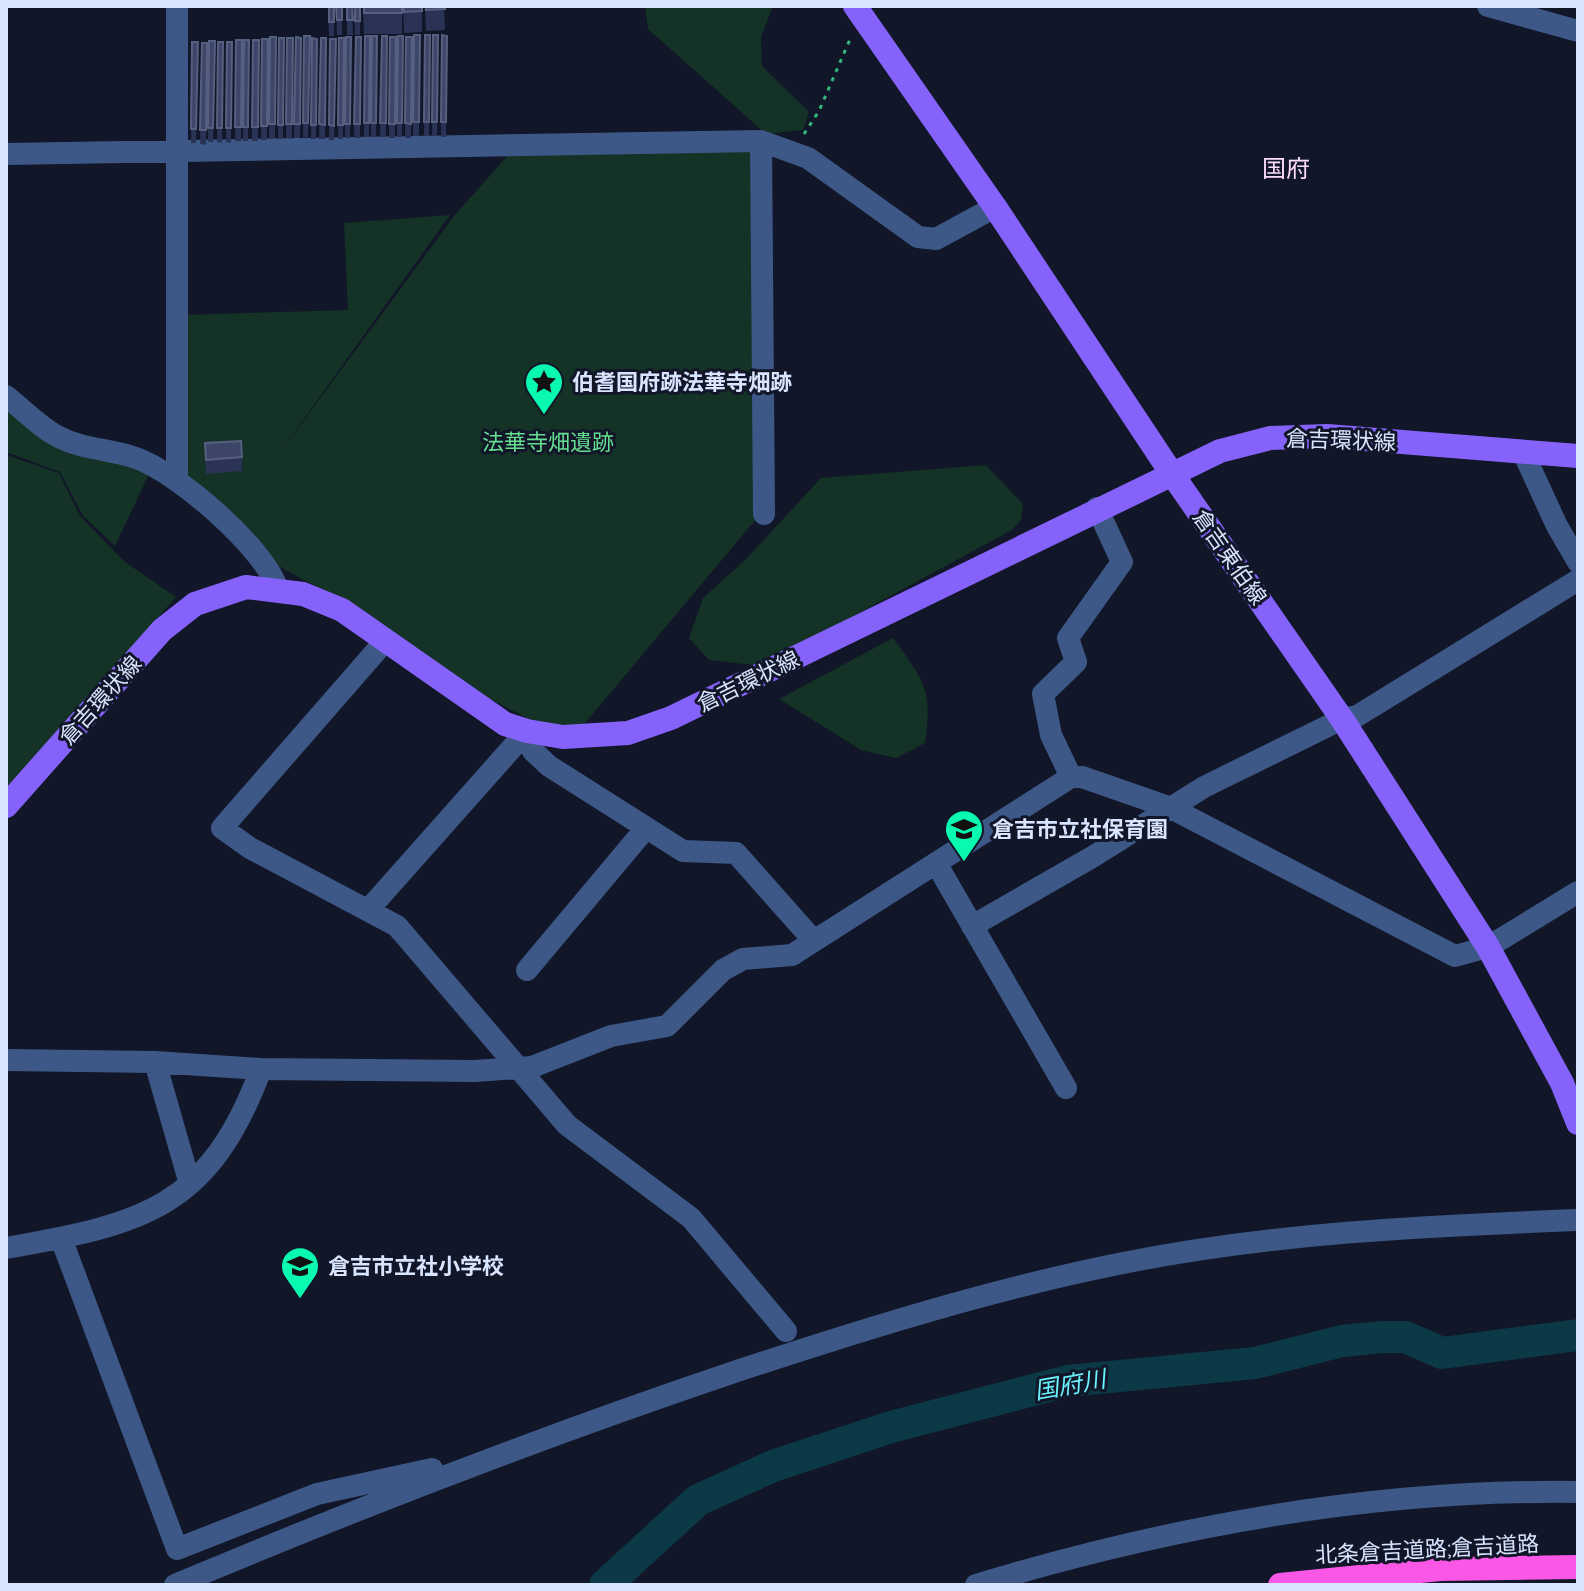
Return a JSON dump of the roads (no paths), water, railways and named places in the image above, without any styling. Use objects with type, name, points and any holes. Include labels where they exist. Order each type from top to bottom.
[{"type":"highway","name":"北条倉吉道路;倉吉道路","points":[[1280,1585],[1440,1569],[1578,1567]]},
{"type":"highway","name":"北条倉吉道路;倉吉道路","points":[[1511,1585],[1578,1584]]},
{"type":"main road","name":"倉吉東伯線","points":[[862,16],[1342,719],[1488,947],[1562,1083],[1578,1123]]},
{"type":"main road","name":"倉吉環状線","points":[[6,806],[173,621],[195,604],[246,587],[303,594],[342,610],[505,724],[563,737],[628,733],[671,718],[1097,508],[1220,451],[1270,438],[1327,436],[1578,456]]},
{"type":"street","points":[[177,6],[177,480]]},
{"type":"street","points":[[1488,6],[1566,21]]},
{"type":"street","points":[[761,141],[764,514]]},
{"type":"street","points":[[6,154],[761,141],[808,158],[918,237],[936,239],[995,207]]},
{"type":"street","points":[[6,396],[56,436],[83,447],[137,458],[177,480],[228,524],[273,574],[278,590]]},
{"type":"street","points":[[1523,452],[1550,513],[1578,562]]},
{"type":"street","points":[[1071,777],[1051,735],[1043,694],[1054,679],[1076,662],[1068,638],[1122,562],[1097,508]]},
{"type":"street","points":[[972,926],[1171,808],[1342,719],[1357,716],[1578,580]]},
{"type":"street","points":[[378,649],[222,828],[250,848],[397,926],[567,1125],[691,1218],[786,1331]]},
{"type":"street","points":[[527,731],[533,751],[549,766],[683,851],[736,853],[814,941]]},
{"type":"street","points":[[369,909],[527,731]]},
{"type":"street","points":[[6,1060],[155,1062],[261,1069],[475,1071],[532,1067],[611,1036],[667,1026],[723,970],[743,959],[792,955],[1071,777],[1082,777],[1171,808],[1455,956],[1488,947],[1578,892]]},
{"type":"street","points":[[527,970],[646,828]]},
{"type":"street","points":[[936,863],[1066,1088]]},
{"type":"street","points":[[155,1062],[190,1184]]},
{"type":"street","points":[[6,1248],[130,1221],[176,1197],[210,1164],[233,1131],[261,1069]]},
{"type":"street","points":[[175,1585],[632,1406],[919,1312],[1118,1264],[1260,1241],[1422,1226],[1578,1220]]},
{"type":"street","points":[[61,1238],[177,1549],[317,1494],[429,1469],[457,1472]]},
{"type":"street","points":[[976,1585],[1170,1534],[1271,1516],[1365,1502],[1508,1491],[1578,1492]]},
{"type":"waterway","name":"国府川","points":[[605,1585],[698,1500],[773,1466],[891,1427],[1068,1381],[1255,1363],[1342,1341],[1383,1337],[1405,1337],[1442,1353],[1578,1335]]},
{"type":"place","name":"伯耆国府跡法華寺畑跡","points":[[544,416]]},
{"type":"place","name":"倉吉市立社保育園","points":[[964,863]]},
{"type":"place","name":"倉吉市立社小学校","points":[[300,1300]]},
{"type":"district","name":"国府","points":[[1286,169]]},
{"type":"park label","name":"法華寺畑遺跡","points":[[548,442]]}]
